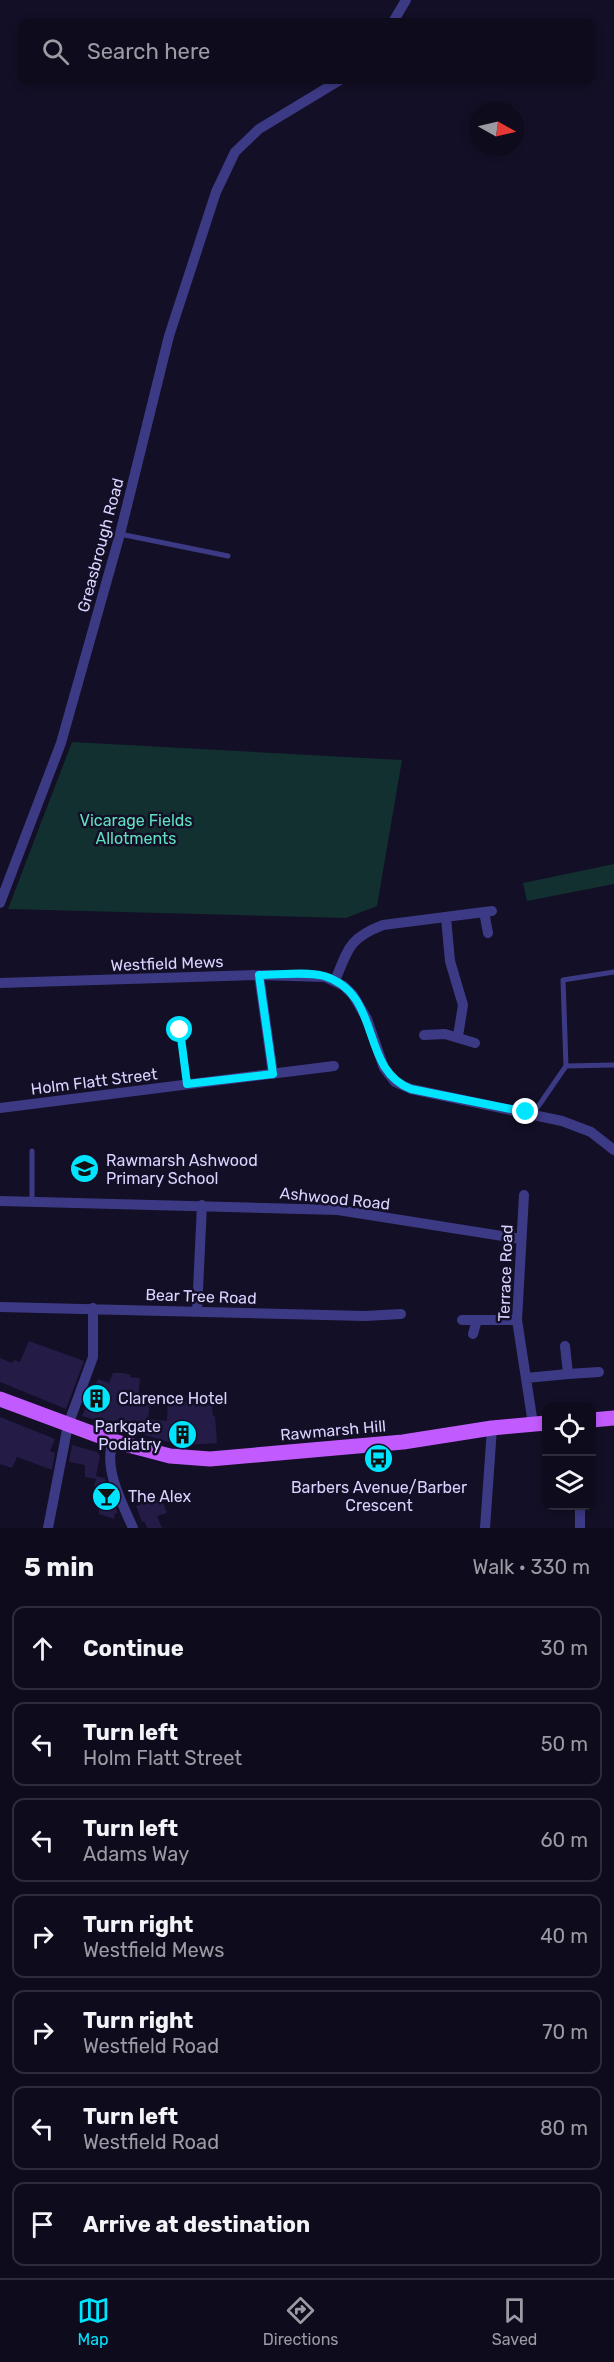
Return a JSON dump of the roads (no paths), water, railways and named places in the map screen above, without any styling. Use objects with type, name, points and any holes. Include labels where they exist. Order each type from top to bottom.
[{"type":"main road","name":"Rawmarsh Hill","points":[[0,1398],[118,1442],[170,1456],[210,1459],[403,1442],[540,1423]]},
{"type":"main road","points":[[596,1420],[614,1418]]},
{"type":"street","points":[[395,18],[406,0]]},
{"type":"street","name":"Greasbrough Road","points":[[1,900],[61,743],[120,534],[169,336],[216,192],[235,152],[259,129],[333,84]]},
{"type":"street","points":[[488,933],[488,912],[383,926],[359,935],[349,949],[335,981],[360,1005],[384,1068],[395,1082],[411,1089],[533,1114],[579,1126],[603,1140],[614,1150]]},
{"type":"street","points":[[447,918],[450,961],[464,1005],[458,1036]]},
{"type":"street","points":[[259,975],[273,1074]]},
{"type":"street","name":"Westfield Mews","points":[[0,983],[259,975],[318,975],[335,981]]},
{"type":"street","points":[[424,1035],[458,1036],[475,1043]]},
{"type":"street","name":"Holm Flatt Street","points":[[0,1108],[334,1066]]},
{"type":"street","name":"Terrace Road","points":[[524,1195],[517,1320],[526,1378],[540,1423]]},
{"type":"street","name":"Ashwood Road","points":[[0,1201],[338,1210],[521,1239]]},
{"type":"street","points":[[197,1311],[202,1206]]},
{"type":"street","name":"Bear Tree Road","points":[[0,1307],[365,1316],[400,1314]]},
{"type":"street","points":[[48,1528],[68,1425],[92,1362],[93,1308]]},
{"type":"street","points":[[462,1320],[517,1320]]},
{"type":"street","points":[[473,1334],[477,1320]]},
{"type":"street","points":[[566,1346],[568,1374]]},
{"type":"street","points":[[526,1378],[599,1372]]},
{"type":"street","points":[[485,1528],[492,1428]]},
{"type":"street","points":[[118,1442],[109,1451],[110,1466],[133,1528]]},
{"type":"street","points":[[580,1510],[580,1528]]},
{"type":"lane","points":[[120,534],[228,556]]},
{"type":"lane","points":[[533,1114],[566,1066],[563,980],[614,972]]},
{"type":"lane","points":[[180,1030],[187,1084]]},
{"type":"lane","points":[[566,1066],[614,1065]]},
{"type":"lane","points":[[32,1151],[32,1202]]},
{"type":"place","name":"Rawmarsh Ashwood Primary School","points":[[85,1169]]},
{"type":"place","name":"Clarence Hotel","points":[[97,1398]]},
{"type":"place","name":"Parkgate Podiatry","points":[[182,1435]]},
{"type":"place","name":"Barbers Avenue/Barber Crescent","points":[[379,1459]]},
{"type":"place","name":"The Alex","points":[[107,1496]]},
{"type":"park label","name":"Vicarage Fields Allotments","points":[[136,829]]}]
